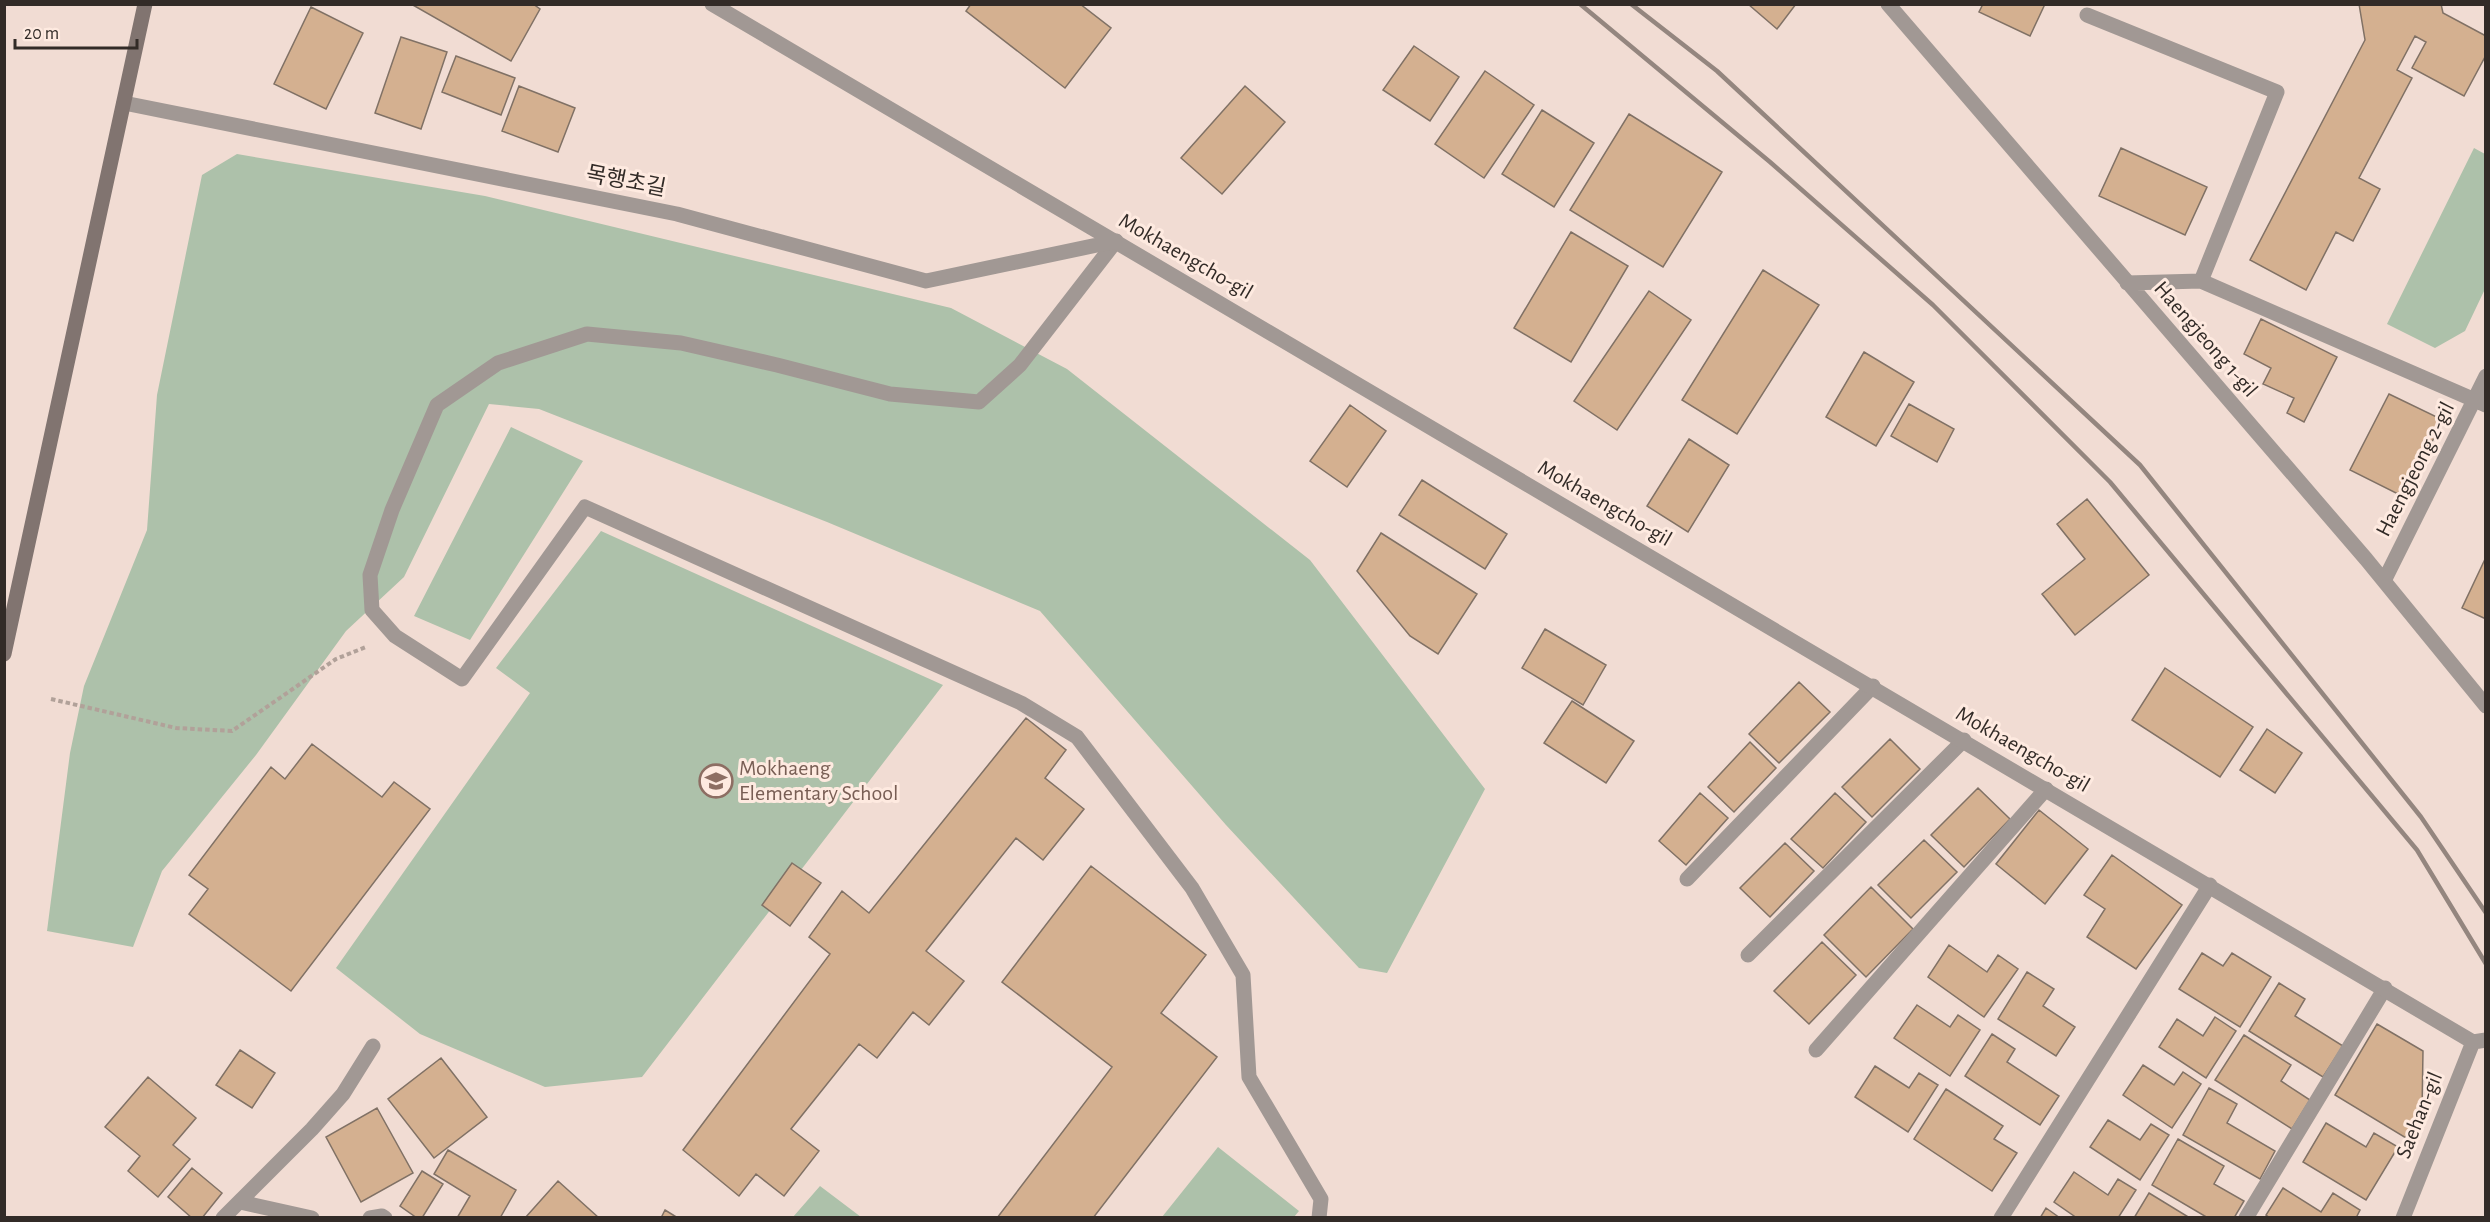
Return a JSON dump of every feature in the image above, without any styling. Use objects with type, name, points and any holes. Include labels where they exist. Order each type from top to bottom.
[{"type":"street","points":[[4,654],[145,4]]},
{"type":"street","name":"Mokhaengcho-gil","points":[[712,4],[2385,988],[2479,1041]]},
{"type":"street","name":"Haengjeong 1-gil","points":[[1888,4],[2384,581],[2486,706]]},
{"type":"street","points":[[2087,15],[2277,92],[2201,281]]},
{"type":"street","name":"목행초길","points":[[124,103],[678,214],[926,281],[1116,241]]},
{"type":"street","points":[[1116,241],[1020,365],[979,402],[890,394],[777,365],[681,344],[587,334],[498,363],[437,405],[392,510],[370,575],[372,610],[395,636],[462,679],[585,507],[1021,702],[1077,737],[1192,888],[1243,975],[1249,1077],[1321,1199],[1319,1218]]},
{"type":"street","points":[[2127,283],[2201,281],[2480,402]]},
{"type":"street","name":"Haengjeong 2-gil","points":[[2384,581],[2480,402],[2486,376]]},
{"type":"street","points":[[1687,879],[1873,686]]},
{"type":"street","points":[[1748,955],[1964,740]]},
{"type":"street","points":[[1816,1050],[2046,789]]},
{"type":"street","points":[[2001,1218],[2210,885]]},
{"type":"street","points":[[2246,1218],[2385,988]]},
{"type":"street","name":"Saehan-gil","points":[[2403,1218],[2479,1041]]},
{"type":"street","points":[[223,1218],[312,1129],[343,1094],[373,1046]]},
{"type":"street","points":[[240,1202],[312,1218]]},
{"type":"street","points":[[370,1218],[382,1216],[385,1218]]},
{"type":"path","points":[[51,699],[176,728],[232,731],[336,659],[395,636]]},
{"type":"green space","points":[[2474,148],[2485,154],[2485,289],[2465,331],[2435,348],[2387,324]]},
{"type":"green space","points":[[237,154],[485,196],[951,308],[1067,369],[1310,560],[1485,789],[1387,973],[1359,968],[1226,825],[1040,611],[827,522],[539,409],[489,404],[404,577],[346,631],[256,755],[162,871],[133,947],[47,931],[70,753],[84,686],[147,530],[157,395],[202,175]]},
{"type":"green space","points":[[511,427],[583,461],[470,640],[414,616]]},
{"type":"green space","points":[[601,531],[943,685],[642,1077],[545,1087],[420,1034],[336,968],[530,693],[496,668]]},
{"type":"green space","points":[[1218,1147],[1299,1211],[1294,1217],[1162,1217]]},
{"type":"green space","points":[[820,1186],[861,1217],[793,1217]]},
{"type":"building","points":[[411,4],[533,4],[540,9],[511,61]]},
{"type":"building","points":[[971,4],[1080,4],[1111,28],[1065,88],[966,11]]},
{"type":"building","points":[[1748,4],[1796,4],[1777,29]]},
{"type":"building","points":[[1983,4],[2045,4],[2030,36],[1979,12]]},
{"type":"building","points":[[2359,4],[2441,4],[2443,13],[2486,36],[2486,55],[2464,96],[2412,68],[2426,42],[2415,36],[2397,70],[2412,78],[2359,178],[2380,189],[2353,241],[2336,232],[2306,290],[2250,260],[2365,40]]},
{"type":"building","points":[[311,7],[363,33],[326,109],[274,84]]},
{"type":"building","points":[[401,37],[447,52],[421,129],[375,113]]},
{"type":"building","points":[[1414,46],[1459,77],[1430,121],[1383,90]]},
{"type":"building","points":[[456,56],[515,78],[501,115],[442,92]]},
{"type":"building","points":[[1485,71],[1534,105],[1484,178],[1435,144]]},
{"type":"building","points":[[519,86],[575,108],[558,152],[502,131]]},
{"type":"building","points":[[1245,86],[1285,122],[1222,194],[1181,158]]},
{"type":"building","points":[[1542,110],[1594,143],[1554,207],[1502,174]]},
{"type":"building","points":[[1629,114],[1722,172],[1663,267],[1570,210]]},
{"type":"building","points":[[2121,148],[2207,187],[2185,235],[2099,196]]},
{"type":"building","points":[[1571,232],[1628,266],[1571,362],[1514,328]]},
{"type":"building","points":[[1763,270],[1819,305],[1737,434],[1682,400]]},
{"type":"building","points":[[1649,291],[1691,320],[1617,430],[1574,401]]},
{"type":"building","points":[[2261,319],[2337,357],[2304,422],[2287,413],[2294,398],[2263,384],[2271,368],[2244,354]]},
{"type":"building","points":[[1864,352],[1914,382],[1876,446],[1826,417]]},
{"type":"building","points":[[2389,394],[2443,420],[2404,497],[2350,470]]},
{"type":"building","points":[[1909,404],[1954,429],[1937,462],[1891,436]]},
{"type":"building","points":[[1350,405],[1386,431],[1347,487],[1310,461]]},
{"type":"building","points":[[1689,439],[1729,465],[1688,532],[1647,506]]},
{"type":"building","points":[[1422,480],[1507,534],[1485,569],[1399,515]]},
{"type":"building","points":[[2087,499],[2149,575],[2075,635],[2042,594],[2085,559],[2057,524]]},
{"type":"building","points":[[1381,533],[1477,594],[1438,654],[1410,636],[1357,571]]},
{"type":"building","points":[[2486,557],[2486,619],[2462,608]]},
{"type":"building","points":[[1545,629],[1606,665],[1583,705],[1522,668]]},
{"type":"building","points":[[2165,668],[2253,727],[2220,777],[2132,720]]},
{"type":"building","points":[[1799,682],[1830,712],[1779,763],[1749,734]]},
{"type":"building","points":[[1572,701],[1634,741],[1606,783],[1544,743]]},
{"type":"building","points":[[1026,718],[1066,750],[1045,778],[1084,809],[1043,860],[1016,838],[926,951],[964,981],[929,1025],[913,1012],[877,1058],[859,1044],[791,1129],[819,1151],[784,1196],[756,1174],[739,1196],[683,1150],[830,954],[809,937],[842,891],[869,913]]},
{"type":"building","points":[[2267,729],[2302,753],[2275,793],[2240,770]]},
{"type":"building","points":[[1890,739],[1920,769],[1872,817],[1842,787]]},
{"type":"building","points":[[1750,742],[1776,768],[1734,812],[1708,787]]},
{"type":"building","points":[[312,744],[382,797],[394,782],[430,809],[291,991],[189,914],[208,889],[189,875],[271,767],[285,779]]},
{"type":"building","points":[[1978,788],[2010,819],[1964,867],[1931,835]]},
{"type":"building","points":[[1700,793],[1728,818],[1686,865],[1659,841]]},
{"type":"building","points":[[1835,793],[1866,822],[1823,868],[1791,839]]},
{"type":"building","points":[[2039,810],[2088,849],[2045,904],[1996,864]]},
{"type":"building","points":[[1924,840],[1957,872],[1911,918],[1878,885]]},
{"type":"building","points":[[1785,843],[1814,871],[1770,917],[1740,888]]},
{"type":"building","points":[[2112,855],[2182,905],[2136,969],[2087,937],[2105,909],[2084,895]]},
{"type":"building","points":[[792,863],[821,883],[790,926],[762,905]]},
{"type":"building","points":[[1091,866],[1206,955],[1161,1013],[1217,1057],[1093,1218],[997,1218],[1112,1067],[1002,982]]},
{"type":"building","points":[[1871,887],[1913,929],[1866,977],[1824,935]]},
{"type":"building","points":[[1822,942],[1856,975],[1809,1024],[1774,991]]},
{"type":"building","points":[[1949,945],[1987,972],[1998,955],[2018,969],[1984,1017],[1928,977]]},
{"type":"building","points":[[2202,953],[2223,966],[2232,953],[2271,977],[2240,1027],[2179,989]]},
{"type":"building","points":[[2027,972],[2054,989],[2043,1006],[2075,1027],[2056,1056],[1998,1019]]},
{"type":"building","points":[[2279,983],[2305,999],[2295,1016],[2343,1046],[2323,1077],[2249,1031]]},
{"type":"building","points":[[1917,1005],[1950,1027],[1958,1015],[1980,1030],[1950,1076],[1894,1038]]},
{"type":"building","points":[[2215,1017],[2236,1031],[2206,1078],[2159,1047],[2177,1019],[2203,1036]]},
{"type":"building","points":[[2377,1024],[2423,1051],[2422,1111],[2406,1138],[2335,1095]]},
{"type":"building","points":[[1992,1034],[2015,1049],[2007,1062],[2059,1096],[2040,1125],[1965,1076]]},
{"type":"building","points":[[2244,1035],[2291,1065],[2281,1081],[2310,1100],[2292,1129],[2215,1080]]},
{"type":"building","points":[[240,1050],[275,1073],[252,1108],[216,1085]]},
{"type":"building","points":[[441,1058],[487,1117],[434,1158],[388,1099]]},
{"type":"building","points":[[2143,1065],[2174,1085],[2183,1072],[2201,1084],[2172,1128],[2123,1095]]},
{"type":"building","points":[[1875,1066],[1909,1088],[1919,1073],[1938,1085],[1908,1132],[1855,1097]]},
{"type":"building","points":[[148,1077],[196,1118],[173,1145],[190,1159],[158,1197],[128,1171],[140,1156],[105,1127]]},
{"type":"building","points":[[2209,1088],[2237,1104],[2227,1123],[2275,1151],[2260,1179],[2183,1135]]},
{"type":"building","points":[[1946,1089],[2003,1126],[1994,1139],[2017,1153],[1992,1191],[1914,1139]]},
{"type":"building","points":[[377,1108],[413,1173],[361,1202],[326,1137]]},
{"type":"building","points":[[2108,1120],[2140,1140],[2151,1124],[2169,1135],[2140,1180],[2090,1147]]},
{"type":"building","points":[[2326,1123],[2366,1147],[2374,1133],[2398,1147],[2366,1200],[2303,1162]]},
{"type":"building","points":[[2178,1139],[2224,1166],[2214,1184],[2244,1201],[2234,1218],[2208,1218],[2152,1185]]},
{"type":"building","points":[[448,1150],[516,1190],[500,1218],[457,1218],[470,1196],[434,1174]]},
{"type":"building","points":[[192,1168],[222,1193],[202,1218],[192,1218],[168,1197]]},
{"type":"building","points":[[422,1171],[443,1184],[422,1218],[417,1218],[400,1206]]},
{"type":"building","points":[[2074,1172],[2108,1195],[2118,1179],[2136,1190],[2118,1218],[2077,1218],[2054,1202]]},
{"type":"building","points":[[558,1181],[599,1218],[525,1218]]},
{"type":"building","points":[[2283,1188],[2321,1212],[2333,1193],[2360,1210],[2356,1218],[2270,1218],[2266,1215]]},
{"type":"building","points":[[2149,1193],[2190,1218],[2134,1218]]},
{"type":"building","points":[[2046,1208],[2060,1218],[2040,1218]]},
{"type":"building","points":[[665,1210],[678,1218],[661,1218]]},
{"type":"railway","points":[[1580,4],[1770,162],[1933,305],[2110,482],[2417,850],[2486,964]]},
{"type":"railway","points":[[1631,4],[1717,71],[2140,465],[2421,817],[2486,913]]},
{"type":"place","name":"Mokhaeng Elementary School","points":[[716,781]]}]
